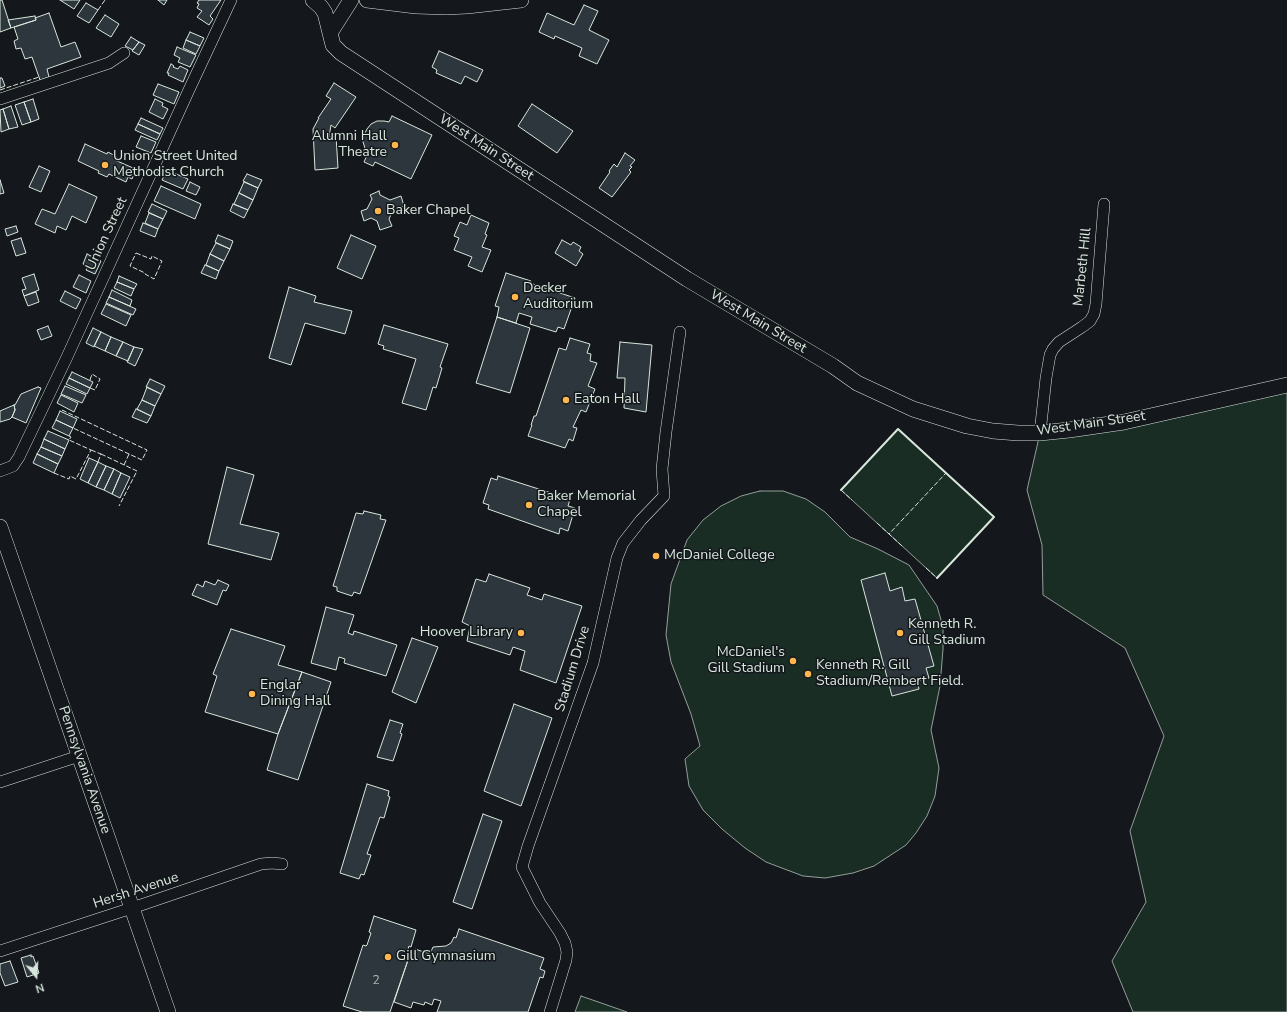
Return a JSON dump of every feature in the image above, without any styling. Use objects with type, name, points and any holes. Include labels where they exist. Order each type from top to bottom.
[{"type":"street","name":"Union Street","points":[[0,471],[13,466],[19,457],[67,357],[231,0]]},
{"type":"street","name":"West Main Street","points":[[313,0],[325,13],[333,45],[347,57],[681,275],[832,366],[857,383],[913,409],[967,426],[994,431],[1040,433],[1124,422],[1287,385]]},
{"type":"street","points":[[330,33],[351,0]]},
{"type":"street","points":[[367,0],[416,6],[446,7],[521,0]]},
{"type":"street","points":[[0,99],[109,63],[124,53]]},
{"type":"street","name":"Marbeth Hill","points":[[1040,433],[1050,355],[1059,342],[1090,321],[1094,314],[1104,204]]},
{"type":"street","name":"Stadium Drive","points":[[550,1012],[566,960],[567,952],[560,933],[536,896],[522,867],[528,846],[593,663],[617,558],[623,542],[641,520],[664,496],[662,470],[680,332]]},
{"type":"street","name":"Pennsylvania Avenue","points":[[0,527],[168,1012]]},
{"type":"street","points":[[0,782],[79,756]]},
{"type":"street","name":"Hersh Avenue","points":[[0,951],[267,863],[282,864]]},
{"type":"green space","points":[[1287,385],[1287,1012],[1133,1012],[1112,961],[1146,902],[1130,831],[1164,736],[1125,648],[1043,595],[1042,545],[1027,490],[1040,433]]},
{"type":"green space","points":[[898,429],[994,517],[937,578],[841,490]]},
{"type":"green space","name":"Kenneth R. Gill Stadium/Rembert Field.","points":[[760,491],[783,491],[806,499],[825,512],[850,537],[909,565],[937,606],[943,627],[940,686],[931,730],[939,768],[935,796],[927,816],[906,845],[874,866],[853,873],[825,878],[803,876],[766,862],[745,848],[722,829],[703,810],[689,786],[685,759],[700,746],[691,714],[671,662],[666,635],[671,584],[687,540],[703,520],[721,506],[741,496]]},
{"type":"green space","points":[[581,996],[627,1012],[575,1012]]},
{"type":"building","points":[[0,0],[2,0],[11,28],[0,32]]},
{"type":"building","points":[[60,0],[80,0],[74,9]]},
{"type":"building","points":[[158,0],[167,0],[164,5]]},
{"type":"building","points":[[199,0],[221,0],[210,16],[213,19],[209,25],[197,17],[202,11],[197,8],[199,4],[197,3]]},
{"type":"building","points":[[86,3],[98,10],[89,23],[77,16]]},
{"type":"building","points":[[584,5],[598,11],[589,30],[609,40],[597,64],[579,56],[582,48],[555,36],[554,39],[539,32],[547,13],[574,25]]},
{"type":"building","points":[[49,13],[61,47],[75,42],[81,57],[47,69],[49,77],[40,80],[32,57],[25,59],[21,48],[16,49],[14,41],[18,39],[14,27],[36,20],[35,18]]},
{"type":"building","points":[[105,15],[119,24],[111,37],[96,28]]},
{"type":"building","points":[[35,16],[36,20],[11,28],[8,20]]},
{"type":"building","points":[[190,32],[204,38],[200,46],[186,40]]},
{"type":"building","points":[[131,37],[139,42],[133,50],[125,46]]},
{"type":"building","points":[[186,40],[200,46],[196,54],[183,48]]},
{"type":"building","points":[[139,42],[145,45],[139,55],[132,51]]},
{"type":"building","points":[[177,47],[196,55],[190,67],[178,62],[180,58],[174,55]]},
{"type":"building","points":[[439,51],[483,70],[477,82],[465,76],[461,84],[436,73],[437,70],[432,67]]},
{"type":"building","points":[[171,64],[174,66],[173,67],[178,69],[180,66],[188,70],[183,82],[168,75],[169,73],[167,73]]},
{"type":"building","points":[[0,78],[2,78],[5,86],[0,88]]},
{"type":"building","points":[[334,83],[356,97],[335,128],[331,125],[329,137],[336,136],[338,168],[315,170],[313,129],[318,118],[331,99],[326,96]]},
{"type":"building","points":[[158,84],[179,92],[174,104],[153,95]]},
{"type":"building","points":[[33,99],[39,119],[31,122],[24,102]]},
{"type":"building","points":[[155,99],[163,103],[162,106],[168,109],[163,119],[149,112]]},
{"type":"building","points":[[24,102],[31,122],[22,125],[15,105]]},
{"type":"building","points":[[532,104],[573,131],[557,153],[518,126]]},
{"type":"building","points":[[11,106],[18,127],[9,129],[3,109]]},
{"type":"building","points":[[3,109],[9,129],[1,132],[0,110]]},
{"type":"building","name":"Alumni Hall Theatre","points":[[392,116],[432,135],[411,179],[375,162],[373,166],[364,162],[368,153],[363,142],[367,129],[371,124],[377,121],[389,122]]},
{"type":"building","points":[[141,118],[163,128],[160,134],[138,124]]},
{"type":"building","points":[[138,124],[160,134],[157,140],[135,130]]},
{"type":"building","points":[[141,136],[156,142],[151,153],[136,147]]},
{"type":"building","name":"Union Street United Methodist Church","points":[[85,144],[107,154],[108,152],[117,157],[115,160],[133,168],[130,173],[134,174],[132,179],[128,177],[126,182],[109,174],[107,177],[98,173],[99,171],[78,161]]},
{"type":"building","points":[[625,153],[635,160],[630,166],[632,167],[629,170],[631,172],[612,197],[599,188],[614,164],[617,167]]},
{"type":"building","points":[[39,166],[50,171],[41,192],[29,187]]},
{"type":"building","points":[[167,170],[188,179],[183,189],[162,180]]},
{"type":"building","points":[[247,174],[262,180],[258,188],[243,181]]},
{"type":"building","points":[[0,180],[4,193],[0,194]]},
{"type":"building","points":[[190,182],[200,187],[196,195],[186,191]]},
{"type":"building","points":[[244,182],[258,188],[253,200],[239,193]]},
{"type":"building","points":[[69,184],[97,197],[86,223],[72,216],[66,230],[57,226],[55,233],[35,224],[42,209],[55,214]]},
{"type":"building","points":[[161,186],[201,204],[195,219],[154,201]]},
{"type":"building","name":"Baker Chapel","points":[[379,191],[380,195],[390,200],[401,196],[404,206],[393,210],[389,219],[392,226],[380,230],[377,221],[371,218],[364,221],[361,211],[367,209],[372,199],[370,195]]},
{"type":"building","points":[[239,193],[253,200],[248,210],[234,204]]},
{"type":"building","points":[[152,204],[167,211],[163,219],[148,212]]},
{"type":"building","points":[[233,204],[248,210],[244,218],[230,211]]},
{"type":"building","points":[[149,213],[163,219],[158,229],[145,223]]},
{"type":"building","points":[[471,215],[489,223],[485,234],[487,235],[482,247],[491,250],[482,272],[468,266],[472,257],[454,250],[459,238],[454,236],[460,222],[467,225]]},
{"type":"building","points":[[143,223],[158,229],[155,237],[140,231]]},
{"type":"building","points":[[16,226],[18,232],[7,236],[5,229]]},
{"type":"building","points":[[218,235],[233,241],[230,249],[215,242]]},
{"type":"building","points":[[351,235],[376,246],[362,279],[337,268]]},
{"type":"building","points":[[21,238],[26,253],[16,256],[11,241]]},
{"type":"building","points":[[562,240],[571,245],[573,242],[581,247],[579,251],[583,254],[576,266],[555,253]]},
{"type":"building","points":[[216,243],[230,249],[224,261],[210,254]]},
{"type":"building","points":[[87,254],[101,261],[95,274],[86,270],[88,266],[83,264]]},
{"type":"building","points":[[210,254],[224,261],[219,271],[206,265]]},
{"type":"building","points":[[205,265],[219,271],[216,279],[201,273]]},
{"type":"building","points":[[506,273],[531,281],[530,283],[575,298],[564,329],[558,327],[556,332],[530,324],[532,317],[519,313],[516,323],[497,317],[499,307],[495,306]]},
{"type":"building","points":[[34,274],[39,290],[24,296],[22,290],[26,289],[22,278]]},
{"type":"building","points":[[79,275],[91,281],[86,293],[73,287]]},
{"type":"building","points":[[119,276],[137,284],[134,289],[117,282]]},
{"type":"building","points":[[117,282],[134,289],[131,296],[114,288]]},
{"type":"building","points":[[289,287],[316,296],[314,302],[352,311],[345,334],[305,323],[291,365],[269,358]]},
{"type":"building","points":[[112,290],[132,300],[130,306],[109,297]]},
{"type":"building","points":[[65,291],[81,299],[76,309],[60,301]]},
{"type":"building","points":[[36,292],[39,302],[28,306],[24,296]]},
{"type":"building","points":[[109,297],[136,309],[133,315],[106,303]]},
{"type":"building","points":[[106,304],[131,315],[126,326],[101,314]]},
{"type":"building","points":[[497,317],[530,328],[510,393],[476,383]]},
{"type":"building","points":[[384,325],[448,344],[440,367],[442,368],[436,388],[433,387],[426,410],[402,403],[416,359],[383,349],[384,346],[378,344]]},
{"type":"building","points":[[48,326],[52,336],[41,340],[37,330]]},
{"type":"building","points":[[93,328],[101,332],[94,347],[86,343]]},
{"type":"building","points":[[101,332],[111,337],[105,351],[94,346]]},
{"type":"building","points":[[111,337],[123,342],[116,356],[105,351]]},
{"type":"building","name":"Eaton Hall","points":[[570,338],[590,344],[587,353],[591,354],[590,361],[597,363],[588,386],[595,389],[586,412],[581,410],[573,427],[577,428],[573,441],[569,439],[565,448],[528,436],[559,348],[566,350]]},
{"type":"building","points":[[123,342],[134,347],[128,361],[116,356]]},
{"type":"building","points":[[620,342],[652,345],[646,412],[624,408],[625,378],[617,378]]},
{"type":"building","points":[[134,347],[143,349],[135,366],[127,362]]},
{"type":"building","points":[[72,372],[93,382],[90,388],[69,378]]},
{"type":"building","points":[[69,378],[90,388],[87,394],[66,384]]},
{"type":"building","points":[[150,379],[165,386],[161,394],[146,387]]},
{"type":"building","points":[[65,386],[86,395],[82,403],[61,394]]},
{"type":"building","points":[[38,387],[41,388],[26,423],[12,417],[15,410],[14,405],[21,394]]},
{"type":"building","points":[[147,387],[161,394],[155,406],[142,400]]},
{"type":"building","points":[[61,395],[78,403],[74,412],[57,403]]},
{"type":"building","points":[[142,400],[155,406],[151,416],[137,409]]},
{"type":"building","points":[[14,405],[15,410],[12,417],[0,422],[0,411]]},
{"type":"building","points":[[136,409],[151,416],[147,423],[132,417]]},
{"type":"building","points":[[60,411],[77,419],[73,428],[56,420]]},
{"type":"building","points":[[56,420],[73,428],[69,436],[52,428]]},
{"type":"building","points":[[48,431],[69,440],[65,449],[44,439]]},
{"type":"building","points":[[44,439],[65,449],[62,456],[41,447]]},
{"type":"building","points":[[41,447],[62,456],[58,464],[37,454]]},
{"type":"building","points":[[37,454],[58,464],[54,473],[33,463]]},
{"type":"building","points":[[89,458],[98,462],[88,483],[80,479]]},
{"type":"building","points":[[98,462],[106,466],[96,487],[88,483]]},
{"type":"building","points":[[106,466],[114,469],[104,490],[96,487]]},
{"type":"building","points":[[227,467],[254,475],[240,524],[279,533],[271,560],[208,544]]},
{"type":"building","points":[[114,469],[121,473],[112,494],[104,490]]},
{"type":"building","points":[[121,473],[130,477],[120,498],[112,494]]},
{"type":"building","name":"Baker Memorial Chapel","points":[[498,476],[570,499],[568,506],[575,508],[568,531],[560,528],[559,534],[488,509],[489,505],[483,503],[491,478],[497,480]]},
{"type":"building","points":[[364,511],[381,515],[380,519],[386,520],[360,594],[354,592],[352,596],[337,591],[337,587],[333,586],[356,513],[363,514]]},
{"type":"building","name":"Kenneth R. Gill Stadium","points":[[885,573],[890,591],[902,587],[905,601],[915,599],[934,666],[926,668],[929,678],[917,681],[919,689],[892,696],[861,580]]},
{"type":"building","name":"Hoover Library","points":[[489,574],[530,588],[527,595],[542,600],[544,594],[582,606],[556,683],[520,670],[525,651],[513,647],[510,655],[467,641],[470,626],[462,622],[476,579],[486,582]]},
{"type":"building","points":[[218,580],[229,585],[226,591],[223,590],[217,605],[192,595],[197,584],[203,587],[205,581],[215,585]]},
{"type":"building","points":[[326,607],[354,615],[348,633],[353,635],[354,631],[397,645],[386,676],[344,663],[345,659],[339,657],[336,670],[311,663]]},
{"type":"building","name":"Englar Dining Hall","points":[[231,629],[285,646],[278,665],[302,672],[278,734],[205,712],[217,676],[213,674]]},
{"type":"building","points":[[412,638],[438,647],[416,703],[392,692]]},
{"type":"building","points":[[302,672],[331,682],[298,780],[267,770],[278,734]]},
{"type":"building","points":[[514,704],[552,718],[521,806],[484,791]]},
{"type":"building","points":[[390,720],[403,724],[400,733],[402,734],[393,761],[377,757]]},
{"type":"building","points":[[367,784],[389,791],[388,796],[390,797],[384,818],[380,817],[367,854],[371,855],[364,875],[361,874],[359,879],[340,873]]},
{"type":"building","points":[[483,814],[502,821],[472,909],[453,902]]},
{"type":"building","name":"Gill Gymnasium","points":[[374,916],[416,930],[411,947],[409,946],[405,959],[408,960],[390,1012],[362,1012],[343,1006],[363,945],[367,945]]},
{"type":"building","points":[[459,929],[544,958],[540,969],[545,971],[543,978],[540,977],[528,1012],[437,1012],[441,1001],[434,999],[432,1005],[425,1002],[424,1005],[413,1002],[411,1008],[394,1002],[408,960],[405,959],[407,952],[414,954],[415,949],[430,954],[433,947],[446,946],[451,943],[454,937],[456,938]]},
{"type":"building","points":[[31,955],[31,957],[33,956],[39,973],[27,977],[21,958]]},
{"type":"building","points":[[10,961],[18,982],[5,986],[0,973],[0,964]]},
{"type":"fence","points":[[98,10],[105,0]]},
{"type":"fence","points":[[0,90],[39,77]]},
{"type":"fence","points":[[136,253],[151,259],[152,256],[162,261],[154,279],[130,266],[136,253]]},
{"type":"fence","points":[[90,380],[92,374],[100,379],[95,390],[90,388]]},
{"type":"fence","points":[[62,410],[147,450],[142,460],[73,428]]},
{"type":"fence","points":[[54,473],[69,479],[70,476],[76,479],[91,450],[69,440],[71,437],[69,436]]},
{"type":"fence","points":[[91,450],[101,454],[98,462]]},
{"type":"fence","points":[[101,454],[137,471],[119,506]]},
{"type":"fence","points":[[124,465],[129,454]]},
{"type":"fence","points":[[902,546],[889,534],[946,473]]},
{"type":"fence","points":[[841,490],[852,500]]},
{"type":"fence","points":[[877,523],[889,534]]},
{"type":"fence","points":[[926,568],[937,578]]},
{"type":"wall","points":[[841,490],[898,429],[994,517],[937,578]]},
{"type":"place","name":"Alumni Hall Theatre","points":[[395,145]]},
{"type":"place","name":"Union Street United Methodist Church","points":[[105,165]]},
{"type":"place","name":"Baker Chapel","points":[[378,211]]},
{"type":"place","name":"Decker Auditorium","points":[[515,297]]},
{"type":"place","name":"Eaton Hall","points":[[566,400]]},
{"type":"place","name":"Baker Memorial Chapel","points":[[529,505]]},
{"type":"place","name":"McDaniel College","points":[[656,556]]},
{"type":"place","name":"Hoover Library","points":[[521,633]]},
{"type":"place","name":"Kenneth R. Gill Stadium","points":[[900,633]]},
{"type":"place","name":"McDaniel's Gill Stadium","points":[[793,661]]},
{"type":"place","name":"Kenneth R. Gill Stadium/Rembert Field.","points":[[808,674]]},
{"type":"place","name":"Englar Dining Hall","points":[[252,694]]},
{"type":"place","name":"Gill Gymnasium","points":[[388,957]]}]
